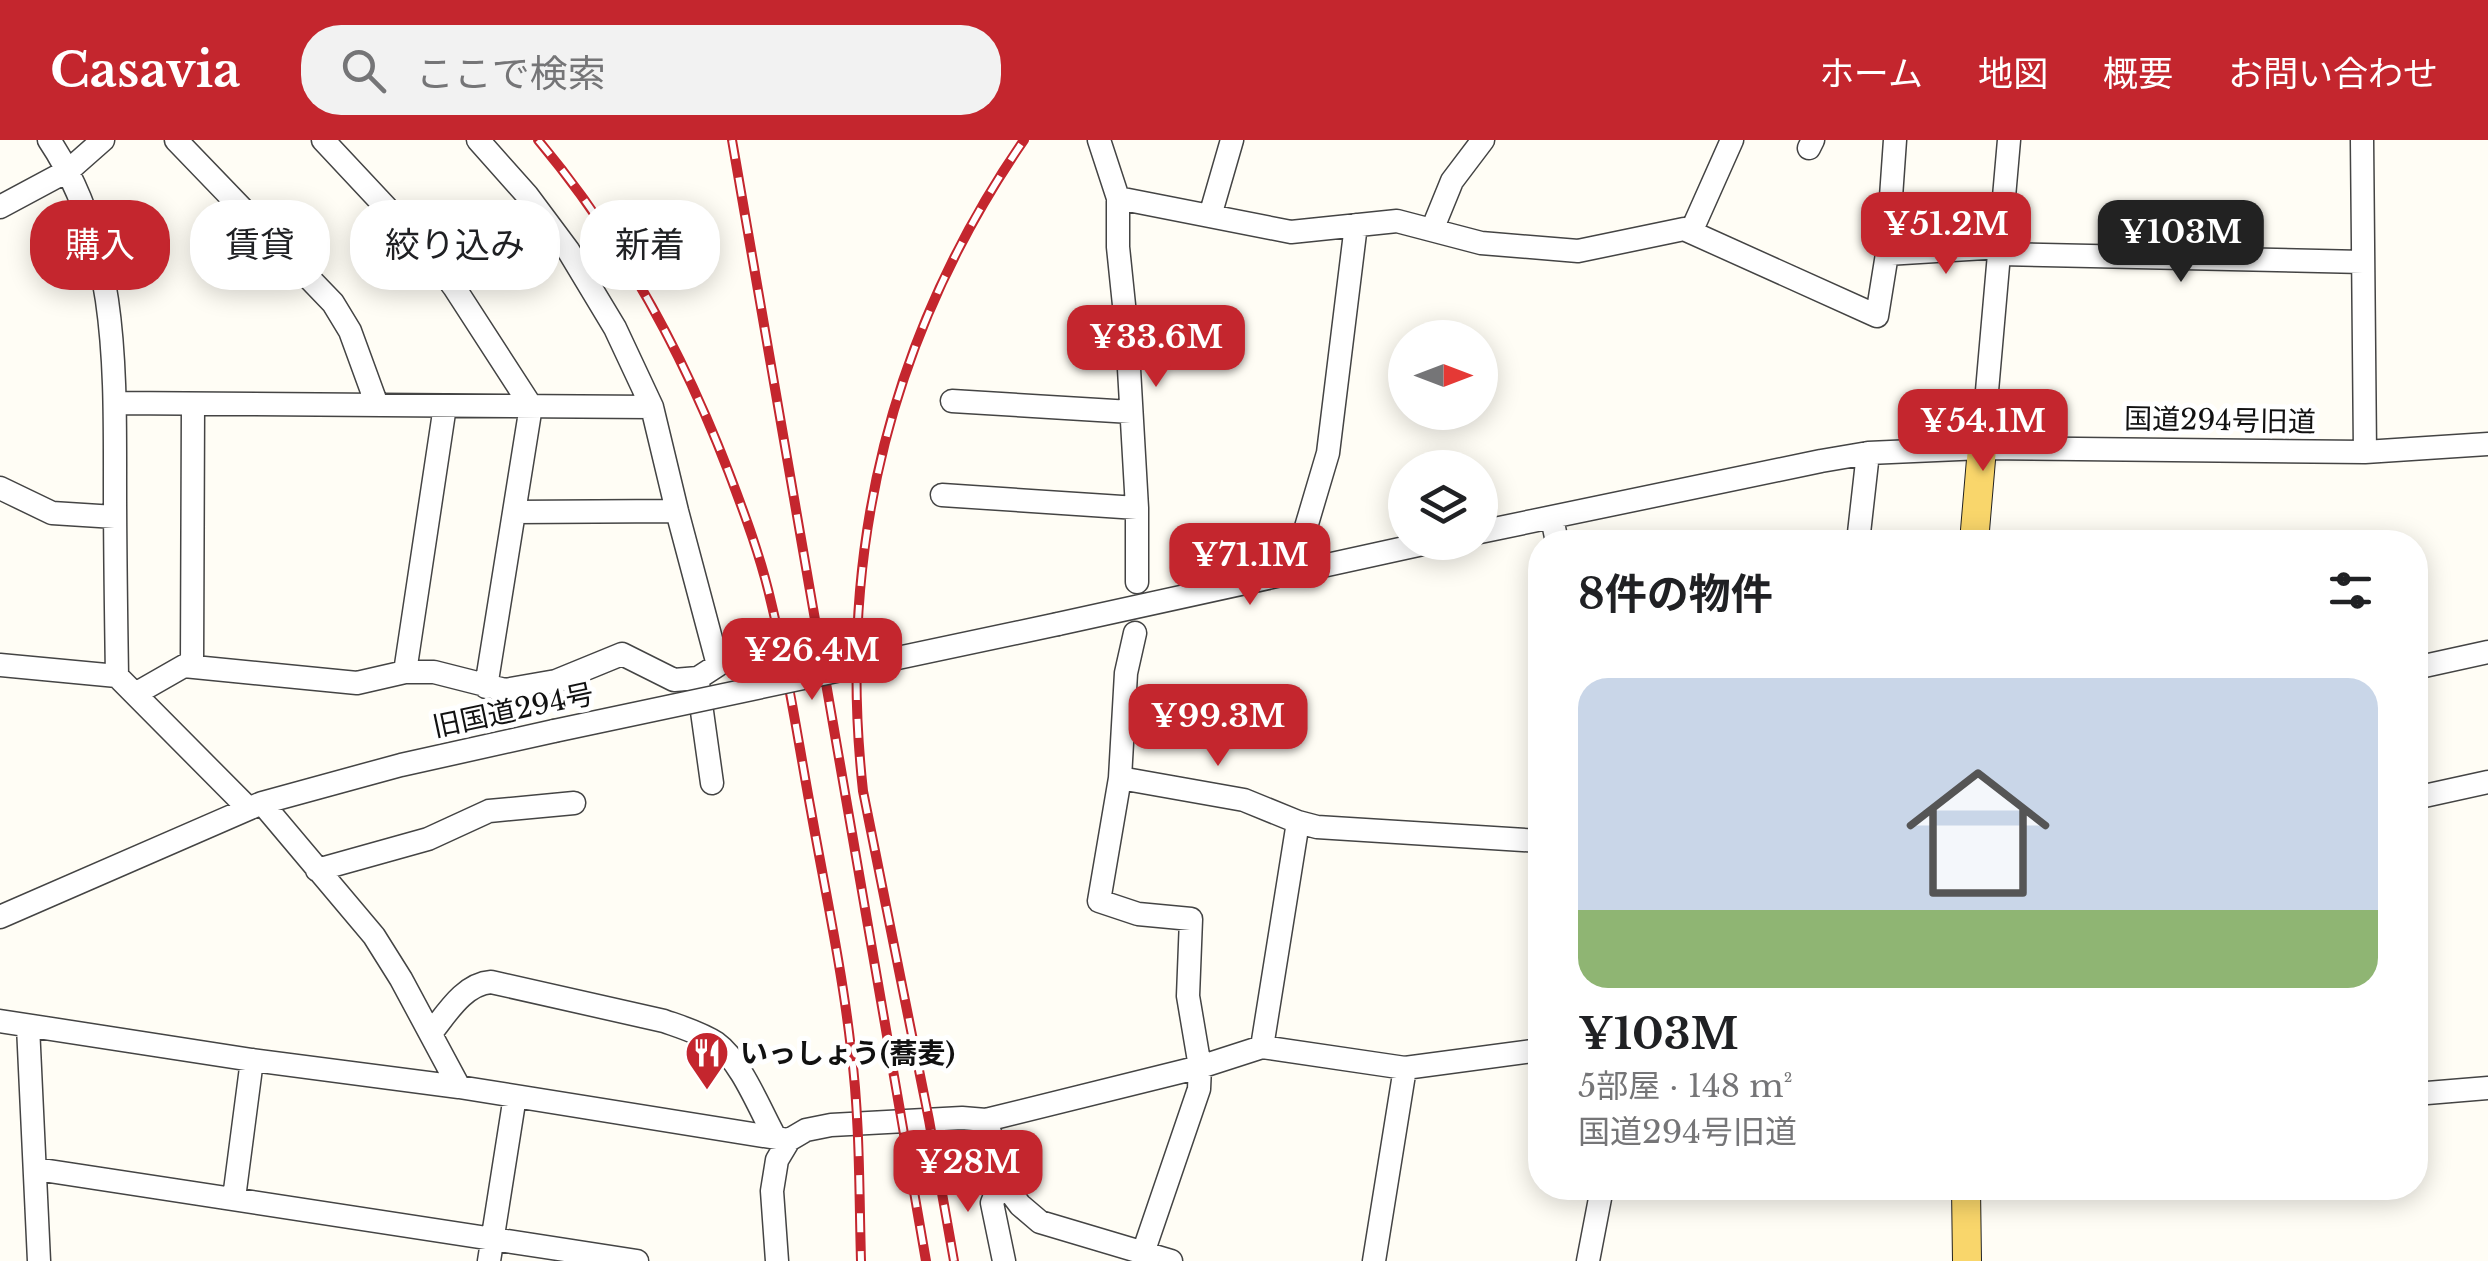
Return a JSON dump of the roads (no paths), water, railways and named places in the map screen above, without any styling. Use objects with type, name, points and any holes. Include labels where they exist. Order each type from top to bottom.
[{"type":"main road","points":[[1975,530],[1982,448]]},
{"type":"main road","points":[[1966,1200],[1967,1261]]},
{"type":"street","points":[[49,140],[69,170],[90,226],[102,268],[112,330],[117,676]]},
{"type":"street","points":[[0,207],[69,170],[103,140]]},
{"type":"street","points":[[176,140],[333,302],[350,331],[377,404]]},
{"type":"street","points":[[322,140],[426,250],[531,406],[486,686]]},
{"type":"street","points":[[135,694],[184,666],[357,682],[405,672],[434,672],[505,690],[556,681],[622,654],[686,679],[718,665],[652,407],[615,328],[568,250],[527,195],[478,140]]},
{"type":"street","points":[[1100,140],[1118,198],[1137,508],[1137,582]]},
{"type":"street","points":[[1210,216],[1232,140]]},
{"type":"street","points":[[1432,230],[1452,181],[1483,140]]},
{"type":"street","points":[[1691,232],[1732,140]]},
{"type":"street","points":[[1118,198],[1291,232],[1397,221],[1481,243],[1578,251],[1684,229],[1877,316],[1887,254],[1895,140]]},
{"type":"street","points":[[1982,448],[2009,140]]},
{"type":"street","points":[[2362,140],[2365,452]]},
{"type":"street","points":[[1356,225],[1328,453],[1294,571],[1388,551]]},
{"type":"street","points":[[1887,254],[2000,250],[2363,262]]},
{"type":"street","points":[[952,400],[1131,412]]},
{"type":"street","points":[[115,403],[652,407]]},
{"type":"street","points":[[192,666],[193,404]]},
{"type":"street","points":[[405,672],[445,406]]},
{"type":"street","name":"国道294号旧道","points":[[1498,528],[1868,453],[1982,448],[2365,452],[2488,444]]},
{"type":"street","points":[[1859,530],[1868,453]]},
{"type":"street","points":[[0,488],[52,513],[115,518]]},
{"type":"street","points":[[942,495],[1137,508]]},
{"type":"street","points":[[514,512],[677,511]]},
{"type":"street","points":[[1552,518],[1554,530]]},
{"type":"street","name":"旧国道294号","points":[[0,916],[255,805],[401,765],[1294,571]]},
{"type":"street","points":[[1135,633],[1126,673],[1120,778],[1099,901],[1138,914],[1191,919],[1188,996],[1200,1066],[1199,1090],[1143,1253]]},
{"type":"street","points":[[2428,665],[2488,652]]},
{"type":"street","points":[[0,665],[117,676],[255,805],[374,936],[459,1087]]},
{"type":"street","points":[[686,679],[712,783]]},
{"type":"street","points":[[1120,778],[1244,800],[1317,826],[1528,840]]},
{"type":"street","points":[[2428,795],[2488,782]]},
{"type":"street","points":[[317,870],[428,839],[488,811],[574,804]]},
{"type":"street","points":[[1262,1047],[1298,822]]},
{"type":"street","points":[[431,1032],[478,983],[492,982],[686,1028],[716,1044],[730,1058],[782,1138],[772,1191],[777,1261]]},
{"type":"street","points":[[0,1021],[782,1138],[831,1126],[986,1120],[1262,1047],[1405,1068],[1528,1052]]},
{"type":"street","points":[[28,1026],[39,1261]]},
{"type":"street","points":[[234,1198],[252,1060]]},
{"type":"street","points":[[1374,1261],[1405,1068]]},
{"type":"street","points":[[2428,1093],[2488,1088]]},
{"type":"street","points":[[490,1250],[515,1096]]},
{"type":"street","points":[[986,1120],[1008,1189],[1020,1206],[1040,1222],[1171,1261]]},
{"type":"street","points":[[36,1169],[234,1198],[490,1250],[638,1261]]},
{"type":"street","points":[[1004,1176],[992,1203],[1004,1261]]},
{"type":"street","points":[[1588,1261],[1600,1200]]},
{"type":"railway","points":[[538,140],[623,257],[670,341],[711,428],[762,569],[788,680],[847,1019],[858,1128],[861,1261]]},
{"type":"railway","points":[[732,140],[926,1261]]},
{"type":"railway","points":[[954,1261],[863,791],[857,703],[858,617],[867,533],[883,450],[907,370],[938,291],[977,215],[1024,140]]},
{"type":"place","name":"いっしょう(蕎麦)","points":[[707,1091]]}]
